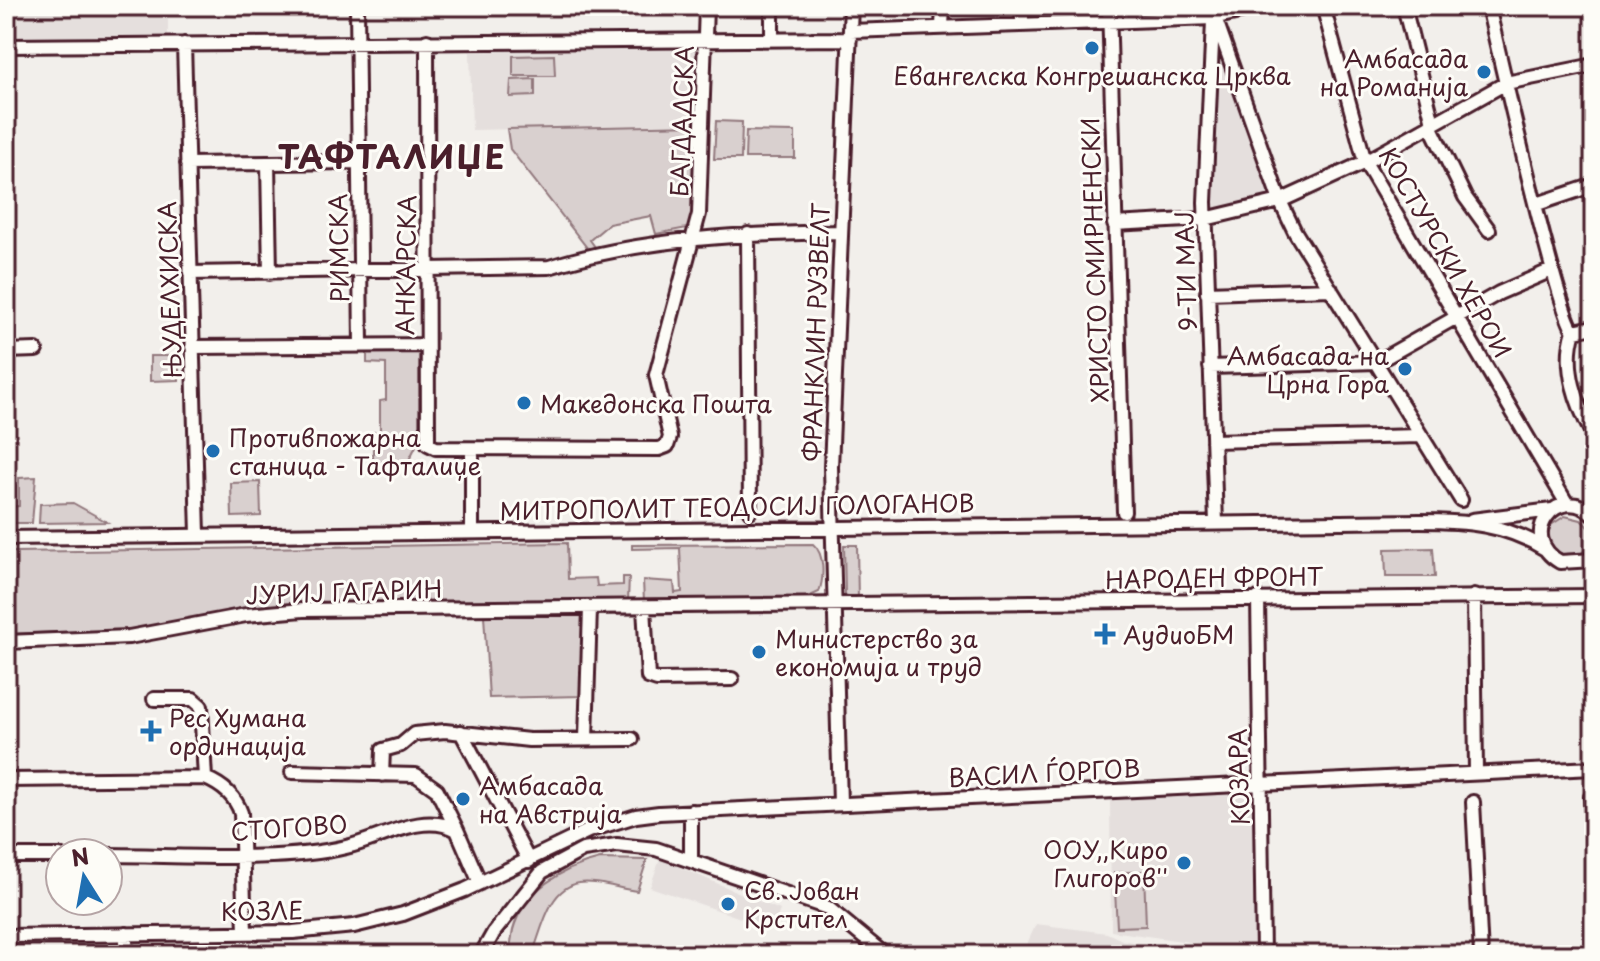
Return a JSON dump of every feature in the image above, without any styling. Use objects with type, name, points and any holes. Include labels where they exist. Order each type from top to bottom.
[{"type":"street","name":"РИМСКА","points":[[357,6],[361,345]]},
{"type":"street","name":"БАГДАДСКА","points":[[659,362],[699,214],[706,6]]},
{"type":"street","points":[[772,6],[772,38]]},
{"type":"street","name":"ФРАНКЛИН РУЗВЕЛТ","points":[[840,804],[831,452],[851,6]]},
{"type":"street","points":[[942,27],[943,6]]},
{"type":"street","points":[[1022,6],[1022,24]]},
{"type":"street","name":"ХРИСТО СМИРНЕНСКИ","points":[[1109,6],[1124,512]]},
{"type":"street","points":[[6,46],[772,38],[942,27],[1109,22],[1266,6]]},
{"type":"street","name":"КОСТУРСКИ ХЕРОИ","points":[[1323,6],[1365,162],[1573,504]]},
{"type":"street","points":[[1404,6],[1431,124],[1465,197],[1489,230]]},
{"type":"street","points":[[1489,6],[1552,270],[1568,324],[1574,331]]},
{"type":"street","points":[[1212,12],[1280,201],[1461,500]]},
{"type":"street","name":"9-ТИ МАЈ","points":[[1212,12],[1205,219],[1216,523]]},
{"type":"street","name":"АНКАРСКА","points":[[427,41],[428,444],[436,448],[472,449],[665,447],[670,437],[656,377],[659,362]]},
{"type":"street","name":"ЊУДЕЛХИСКА","points":[[184,44],[198,534]]},
{"type":"street","points":[[1114,224],[1205,219],[1280,201],[1365,162],[1506,83],[1594,65]]},
{"type":"street","points":[[187,164],[359,162]]},
{"type":"street","points":[[268,163],[270,273]]},
{"type":"street","points":[[1537,204],[1594,185]]},
{"type":"street","points":[[190,273],[549,267],[587,255],[694,237],[841,232]]},
{"type":"street","points":[[748,234],[750,511]]},
{"type":"street","points":[[1210,367],[1377,362],[1457,316],[1552,270]]},
{"type":"street","points":[[1207,293],[1331,289]]},
{"type":"street","points":[[1574,331],[1594,327]]},
{"type":"street","points":[[1574,331],[1569,351],[1574,400],[1594,437]]},
{"type":"street","points":[[192,347],[426,345]]},
{"type":"street","points":[[6,351],[36,350]]},
{"type":"street","points":[[1213,441],[1421,436]]},
{"type":"street","points":[[472,449],[472,531]]},
{"type":"street","points":[[1573,504],[1594,499]]},
{"type":"street","points":[[1573,504],[1594,515]]},
{"type":"street","name":"МИТРОПОЛИТ ТЕОДОСИЈ ГОЛОГАНОВ","points":[[24,538],[1469,521],[1552,510],[1573,504]]},
{"type":"street","points":[[1545,549],[1542,524],[1552,510]]},
{"type":"street","name":"МИТРОПОЛИТ ТЕОДОСИЈ ГОЛОГАНОВ","points":[[1469,521],[1510,531],[1545,549],[1560,562],[1587,561]]},
{"type":"street","points":[[6,531],[24,538]]},
{"type":"street","points":[[6,541],[24,538]]},
{"type":"street","points":[[1587,561],[1594,553]]},
{"type":"street","points":[[1474,596],[1476,772]]},
{"type":"street","name":"НАРОДЕН ФРОНТ","points":[[834,606],[1258,598],[1594,596]]},
{"type":"street","name":"КОЗАРА","points":[[1258,598],[1263,955]]},
{"type":"street","name":"ЈУРИЈ ГАГАРИН","points":[[6,642],[129,637],[246,615],[303,610],[834,606]]},
{"type":"street","points":[[644,607],[644,667],[648,677],[657,680],[732,679]]},
{"type":"street","points":[[586,739],[590,608]]},
{"type":"street","points":[[154,699],[193,699],[201,706],[205,778]]},
{"type":"street","points":[[461,732],[529,861]]},
{"type":"street","points":[[382,775],[383,750],[401,745],[414,734],[461,732],[529,740],[632,739]]},
{"type":"street","name":"ВАСИЛ ЃОРГОВ","points":[[508,871],[610,823],[636,816],[1594,768]]},
{"type":"street","points":[[292,772],[416,775],[429,783],[441,797],[480,883]]},
{"type":"street","points":[[6,780],[205,778],[228,792],[239,805],[244,854],[245,932]]},
{"type":"street","points":[[1591,797],[1594,851]]},
{"type":"street","points":[[1473,802],[1481,955]]},
{"type":"street","points":[[691,811],[691,860]]},
{"type":"street","name":"СТОГОВО","points":[[124,855],[336,850],[431,821],[457,830]]},
{"type":"street","points":[[481,955],[527,888],[542,872],[583,850],[617,845],[656,849],[828,908],[885,955]]},
{"type":"street","points":[[6,856],[44,856]]},
{"type":"street","name":"КОЗЛЕ","points":[[6,936],[320,931],[403,914],[508,871]]},
{"type":"street","points":[[126,934],[126,955]]},
{"type":"shaded area","points":[[6,6],[168,6],[168,36],[6,38]]},
{"type":"shaded area","points":[[700,45],[699,125],[472,130],[470,52]]},
{"type":"shaded area","points":[[554,55],[555,76],[513,76],[513,56]]},
{"type":"shaded area","points":[[1225,61],[1270,196],[1214,210],[1215,108],[1219,62]]},
{"type":"shaded area","points":[[535,79],[535,96],[510,97],[511,80]]},
{"type":"shaded area","points":[[716,121],[742,122],[741,159],[714,159]]},
{"type":"shaded area","points":[[699,125],[692,227],[656,234],[651,216],[609,224],[590,240],[595,247],[588,249],[510,149],[507,129]]},
{"type":"shaded area","points":[[746,131],[795,132],[795,158],[745,158]]},
{"type":"shaded area","points":[[367,350],[415,350],[419,354],[419,440],[408,462],[373,462],[373,432],[380,432],[380,401],[386,400],[386,364],[367,363]]},
{"type":"shaded area","points":[[150,356],[179,356],[179,380],[150,381]]},
{"type":"shaded area","points":[[36,477],[32,523],[6,523],[6,507],[19,506],[19,478]]},
{"type":"shaded area","points":[[260,482],[261,516],[232,517],[231,483]]},
{"type":"shaded area","points":[[73,503],[107,522],[39,523],[40,504]]},
{"type":"shaded area","points":[[1565,516],[1581,520],[1594,533],[1590,546],[1579,555],[1560,554],[1546,540],[1551,525]]},
{"type":"shaded area","points":[[567,543],[568,579],[596,578],[597,586],[623,585],[623,577],[629,577],[628,601],[277,605],[133,630],[6,634],[6,554],[15,552]]},
{"type":"shaded area","points":[[813,544],[820,554],[822,580],[819,592],[808,597],[644,602],[643,580],[674,582],[675,593],[682,592],[680,548],[632,549],[632,545]]},
{"type":"shaded area","points":[[844,545],[857,545],[858,600],[845,595]]},
{"type":"shaded area","points":[[1433,548],[1435,577],[1386,577],[1385,549]]},
{"type":"shaded area","points":[[484,615],[582,615],[582,696],[489,698]]},
{"type":"shaded area","name":"ООУ,,Киро Глигоров''","points":[[1262,787],[1253,951],[1111,931],[1110,795]]},
{"type":"shaded area","points":[[600,859],[647,860],[637,891],[592,883],[568,887],[553,902],[532,955],[507,955],[518,916],[535,892],[572,868]]},
{"type":"shaded area","points":[[660,859],[780,910],[773,929],[650,887]]},
{"type":"shaded area","points":[[1144,871],[1146,926],[1117,927],[1114,873]]},
{"type":"shaded area","points":[[1036,924],[1107,933],[1122,940],[1204,955],[1022,955]]},
{"type":"place","name":"Евангелска Конгрешанска Црква","points":[[1092,48]]},
{"type":"place","name":"Амбасада на Романија","points":[[1484,72]]},
{"type":"place","name":"Амбасада на Црна Гора","points":[[1405,369]]},
{"type":"place","name":"Македонска Пошта","points":[[524,403]]},
{"type":"place","name":"Противпожарна станица - Тафталиџе","points":[[213,451]]},
{"type":"place","name":"АудиоБМ","points":[[1105,634]]},
{"type":"place","name":"Министерство за економија и труд","points":[[759,652]]},
{"type":"place","name":"Рес Хумана ординација","points":[[151,731]]},
{"type":"place","name":"Амбасада на Австрија","points":[[463,799]]},
{"type":"place","name":"ООУ,,Киро Глигоров''","points":[[1184,863]]},
{"type":"place","name":"Св. Јован Крстител","points":[[728,904]]},
{"type":"district","name":"ТАФТАЛИЏЕ","points":[[392,156]]}]
